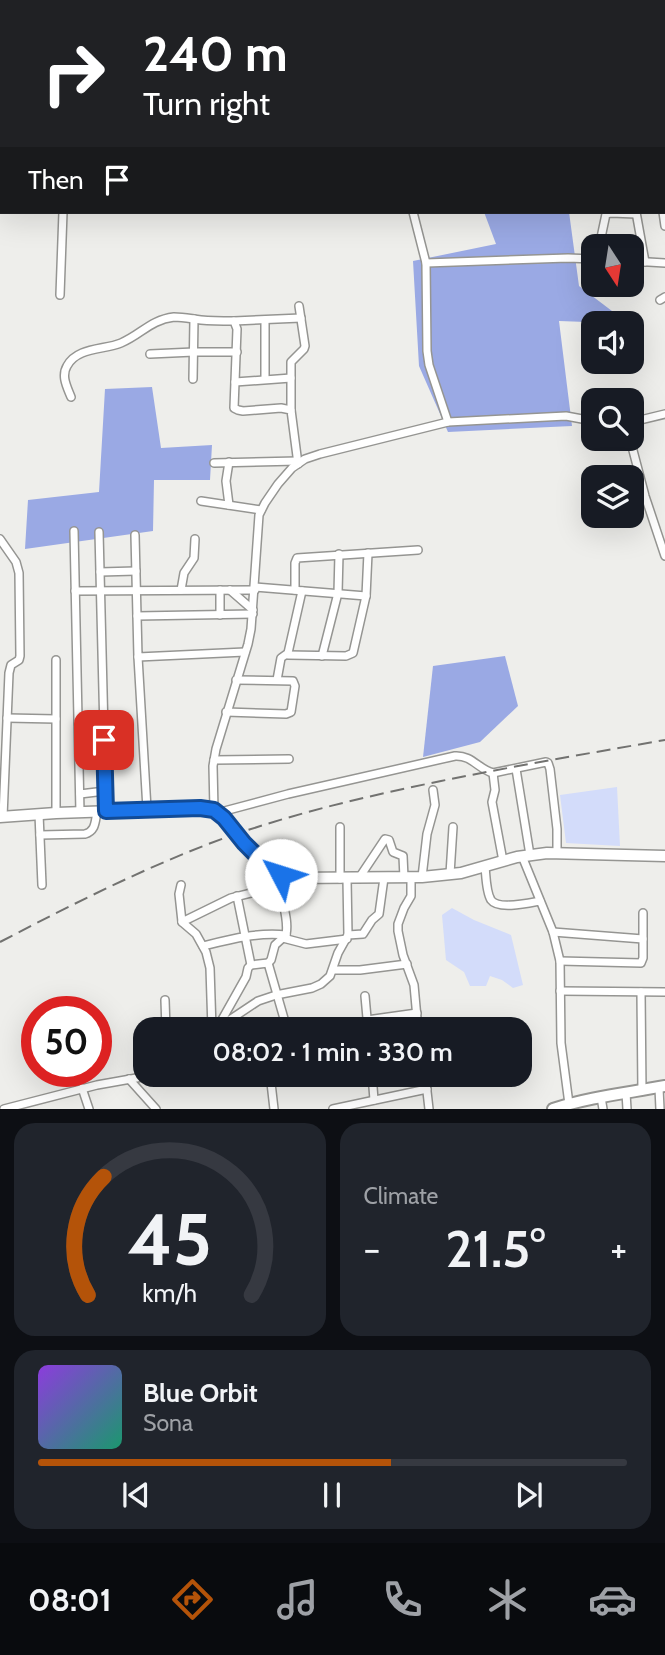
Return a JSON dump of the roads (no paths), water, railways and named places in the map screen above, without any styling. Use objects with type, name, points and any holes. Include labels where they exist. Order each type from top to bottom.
[{"type":"main road","points":[[1,817],[200,808],[218,814],[280,881],[290,878],[384,878],[450,874],[526,856],[558,853],[665,856]]},
{"type":"main road","points":[[553,1109],[569,1104],[602,1103],[626,1093],[662,1087]]},
{"type":"street","points":[[60,295],[63,214]]},
{"type":"street","points":[[414,214],[426,263],[429,365],[448,422]]},
{"type":"street","points":[[602,234],[606,214]]},
{"type":"street","points":[[636,214],[645,262],[665,261]]},
{"type":"street","points":[[426,263],[581,259]]},
{"type":"street","points":[[298,462],[290,377],[291,362],[305,346],[299,306]]},
{"type":"street","points":[[71,397],[65,380],[65,368],[69,362],[87,351],[122,342],[154,322],[172,318],[234,321],[301,318]]},
{"type":"street","points":[[193,379],[194,319]]},
{"type":"street","points":[[265,320],[265,380]]},
{"type":"street","points":[[234,321],[237,329],[234,408],[291,410]]},
{"type":"street","points":[[150,354],[237,352]]},
{"type":"street","points":[[235,382],[290,377]]},
{"type":"street","points":[[644,419],[665,414]]},
{"type":"street","points":[[558,853],[549,765],[546,762],[493,773],[487,772],[468,758],[455,756],[288,793],[218,814],[214,760],[226,712],[246,652],[253,612],[260,516],[278,484],[298,462],[448,422],[566,416],[581,419]]},
{"type":"street","points":[[633,451],[665,556]]},
{"type":"street","points":[[229,462],[226,481],[229,505]]},
{"type":"street","points":[[214,463],[298,462]]},
{"type":"street","points":[[201,501],[229,505],[260,516]]},
{"type":"street","points":[[74,531],[80,813]]},
{"type":"street","points":[[40,835],[90,833],[101,811],[105,791],[99,532]]},
{"type":"street","points":[[135,535],[138,657],[147,809]]},
{"type":"street","points":[[181,590],[184,573],[195,555],[195,538]]},
{"type":"street","points":[[0,539],[16,562],[19,573],[20,656],[10,668],[1,817]]},
{"type":"street","points":[[288,655],[298,590],[295,563],[297,558],[418,550]]},
{"type":"street","points":[[277,680],[281,658],[288,655],[346,656],[353,653],[366,596],[368,553]]},
{"type":"street","points":[[322,656],[338,593],[339,554]]},
{"type":"street","points":[[100,572],[136,571]]},
{"type":"street","points":[[75,591],[255,588],[366,596]]},
{"type":"street","points":[[220,590],[220,615]]},
{"type":"street","points":[[229,590],[253,612]]},
{"type":"street","points":[[137,616],[253,612]]},
{"type":"street","points":[[138,657],[246,652]]},
{"type":"street","points":[[56,660],[56,813]]},
{"type":"street","points":[[226,712],[289,714],[292,709],[294,683],[290,680],[236,680]]},
{"type":"street","points":[[7,718],[56,719]]},
{"type":"street","points":[[78,723],[103,721]]},
{"type":"street","points":[[79,759],[104,758]]},
{"type":"street","points":[[214,760],[289,759]]},
{"type":"street","points":[[516,769],[526,856],[553,932],[560,961],[561,1043],[569,1104]]},
{"type":"street","points":[[493,773],[495,790],[492,802],[503,861]]},
{"type":"street","points":[[417,1017],[414,985],[400,943],[398,924],[411,896],[412,877],[435,805],[433,790]]},
{"type":"street","points":[[80,794],[105,791]]},
{"type":"street","points":[[39,814],[42,884]]},
{"type":"street","points":[[232,1017],[258,1001],[312,988],[326,981],[347,937],[340,827]]},
{"type":"street","points":[[450,874],[453,827]]},
{"type":"street","points":[[359,878],[385,839],[389,840],[393,852],[403,856],[412,877]]},
{"type":"street","points":[[485,866],[489,897],[495,904],[503,906],[540,901]]},
{"type":"street","points":[[202,946],[269,933],[306,944],[363,934],[379,914],[384,878]]},
{"type":"street","points":[[182,922],[222,901],[280,881],[287,926],[285,936],[275,945],[273,958],[268,963],[251,965]]},
{"type":"street","points":[[181,885],[179,894],[182,922],[196,934],[210,968],[214,1017]]},
{"type":"street","points":[[222,1017],[251,965],[237,896]]},
{"type":"street","points":[[560,961],[641,963],[643,913]]},
{"type":"street","points":[[553,932],[643,939]]},
{"type":"street","points":[[268,963],[284,1017]]},
{"type":"street","points":[[332,970],[360,970],[407,964]]},
{"type":"street","points":[[560,990],[665,992]]},
{"type":"street","points":[[640,992],[642,1091]]},
{"type":"street","points":[[365,996],[367,1017]]},
{"type":"street","points":[[165,1000],[166,1017]]},
{"type":"street","points":[[401,1017],[417,1013]]},
{"type":"street","points":[[4,1109],[82,1088],[133,1078]]},
{"type":"street","points":[[130,1079],[156,1109]]},
{"type":"street","points":[[271,1087],[274,1109]]},
{"type":"street","points":[[373,1087],[374,1100]]},
{"type":"street","points":[[660,1109],[662,1087]]},
{"type":"street","points":[[82,1088],[89,1109]]},
{"type":"street","points":[[333,1109],[427,1089],[429,1109]]},
{"type":"street","points":[[626,1093],[627,1109]]},
{"type":"railway","points":[[0,942],[157,865],[268,824],[325,807],[412,787],[665,740]]}]
